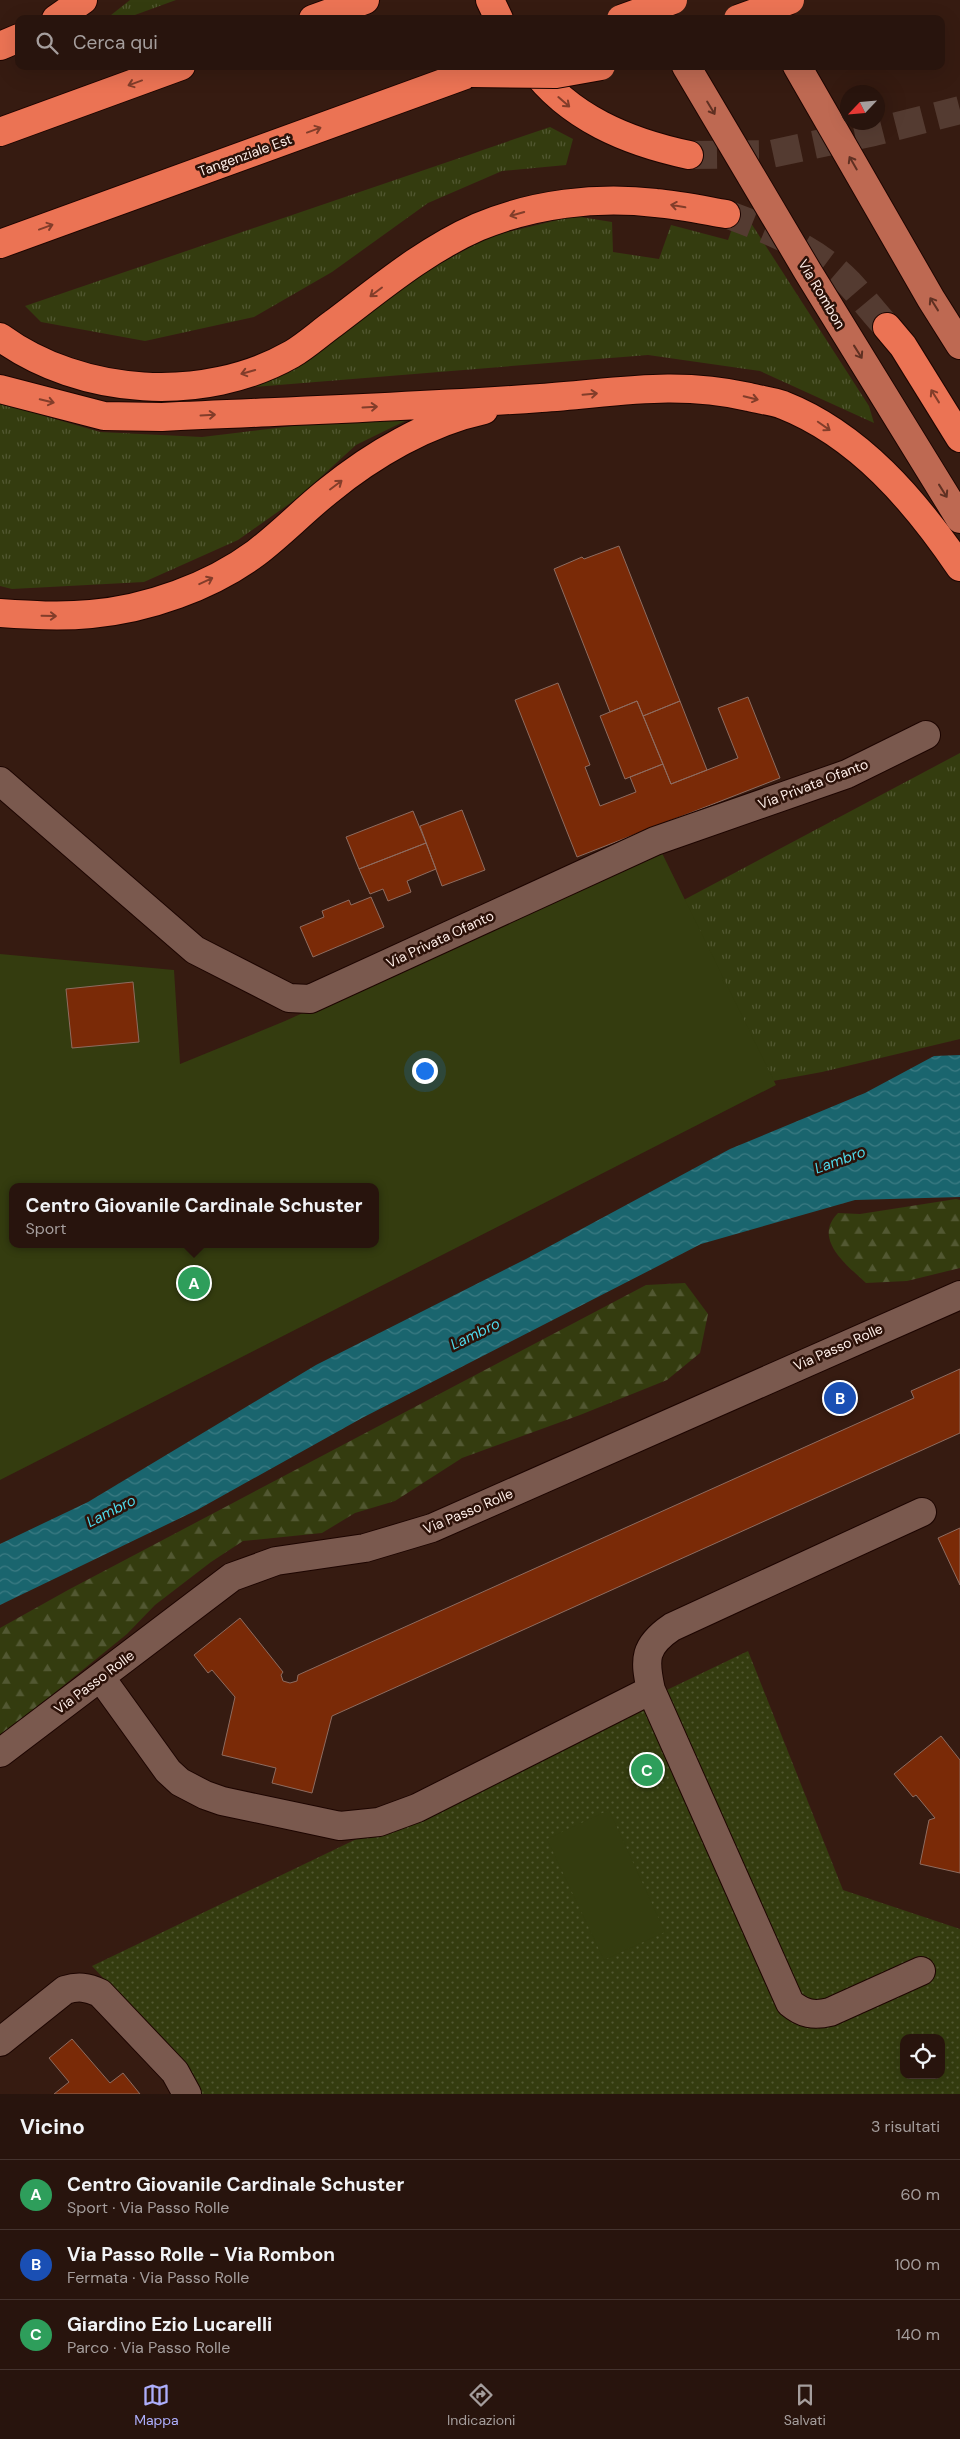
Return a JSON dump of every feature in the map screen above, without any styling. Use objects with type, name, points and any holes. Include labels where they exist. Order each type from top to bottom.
[{"type":"highway","points":[[62,15],[83,0]]},
{"type":"highway","points":[[324,15],[365,0]]},
{"type":"highway","points":[[490,0],[497,15]]},
{"type":"highway","points":[[632,15],[672,0]]},
{"type":"highway","points":[[749,15],[790,0]]},
{"type":"highway","points":[[0,46],[15,40]]},
{"type":"highway","points":[[0,132],[170,70]]},
{"type":"highway","points":[[481,70],[556,74],[578,70]]},
{"type":"highway","name":"Tangenziale Est","points":[[0,244],[481,70]]},
{"type":"highway","points":[[535,70],[566,105],[595,122],[625,138],[689,155]]},
{"type":"highway","points":[[0,337],[13,346],[50,365],[93,379],[134,385],[174,386],[212,381],[253,371],[293,354],[415,263],[477,228],[514,214],[548,206],[615,201],[655,202],[726,214]]},
{"type":"highway","points":[[886,327],[903,346],[960,438]]},
{"type":"highway","points":[[0,389],[104,416],[162,418],[542,398],[660,387],[697,388],[780,404],[812,418],[884,472],[936,532],[960,567]]},
{"type":"highway","points":[[0,613],[51,616],[92,614],[140,605],[182,593],[220,574],[255,553],[328,491],[361,466],[391,448],[427,430],[475,412],[542,398]]},
{"type":"main road","points":[[646,0],[655,15]]},
{"type":"main road","points":[[758,0],[767,15]]},
{"type":"main road","name":"Via Rombon","points":[[688,70],[813,280],[960,519]]},
{"type":"main road","points":[[799,70],[931,300],[960,346]]},
{"type":"street","name":"Via Privata Ofanto","points":[[0,781],[195,950],[289,998],[299,1000],[310,999],[655,841],[847,774],[926,736]]},
{"type":"street","name":"Via Passo Rolle","points":[[0,1753],[102,1678],[205,1596],[232,1577],[248,1570],[290,1558],[348,1552],[382,1544],[432,1528],[960,1295]]},
{"type":"street","points":[[921,1971],[830,2012],[818,2015],[805,2013],[790,2003],[651,1690],[646,1670],[647,1652],[657,1638],[672,1628],[922,1512]]},
{"type":"street","points":[[102,1678],[156,1757],[180,1782],[192,1790],[222,1801],[340,1826],[379,1822],[417,1808],[651,1690]]},
{"type":"street","points":[[0,2042],[65,1990],[76,1987],[91,1989],[100,1993],[175,2072],[187,2094]]},
{"type":"green space","points":[[130,0],[176,0],[135,15],[111,15]]},
{"type":"green space","points":[[550,127],[573,139],[566,165],[502,171],[428,203],[332,272],[254,317],[145,341],[41,322],[25,306]]},
{"type":"green space","points":[[740,206],[869,406],[874,423],[760,371],[648,355],[254,387],[404,283],[491,236],[574,216],[612,222],[613,252],[659,259],[671,225],[728,240]]},
{"type":"green space","points":[[0,403],[100,432],[202,437],[382,415],[405,421],[356,445],[299,497],[238,540],[144,582],[12,589],[0,586]]},
{"type":"green space","points":[[960,753],[960,1039],[822,1072],[746,1086],[678,903]]},
{"type":"green space","points":[[661,851],[776,1085],[0,1480],[0,954],[174,970],[180,1064],[285,1021]]},
{"type":"green space","points":[[956,1199],[960,1200],[960,1268],[907,1281],[866,1283],[842,1260],[830,1242],[829,1232],[831,1223],[838,1213],[860,1214]]},
{"type":"green space","points":[[685,1283],[708,1314],[700,1353],[667,1380],[580,1415],[462,1458],[395,1501],[355,1513],[322,1533],[243,1541],[211,1562],[155,1605],[127,1634],[0,1737],[0,1628],[68,1590],[646,1285]]},
{"type":"green space","points":[[748,1651],[843,1890],[960,1929],[960,2094],[199,2094],[167,2047],[92,1966]]},
{"type":"green space","points":[[609,1810],[665,1932],[604,1960],[547,1839]]},
{"type":"water","name":"Lambro","points":[[960,1055],[960,1197],[855,1200],[701,1244],[362,1418],[197,1510],[0,1605],[0,1544],[88,1502],[316,1365],[526,1259],[730,1149],[865,1093],[934,1056]]},
{"type":"building","points":[[619,546],[680,701],[643,716],[637,701],[610,712],[554,569],[582,557],[584,559]]},
{"type":"building","points":[[558,683],[590,765],[585,767],[600,806],[636,792],[630,777],[663,764],[671,784],[738,758],[718,708],[748,697],[780,778],[577,857],[515,700]]},
{"type":"building","points":[[637,701],[663,764],[625,779],[600,716]]},
{"type":"building","points":[[680,701],[707,770],[671,784],[643,716]]},
{"type":"building","points":[[462,810],[485,870],[442,886],[420,826]]},
{"type":"building","points":[[413,811],[426,843],[359,869],[346,837]]},
{"type":"building","points":[[426,843],[436,869],[407,881],[411,892],[388,901],[383,889],[370,894],[359,869]]},
{"type":"building","points":[[371,897],[384,927],[313,957],[300,927],[324,917],[322,911],[349,900],[351,905]]},
{"type":"building","points":[[133,982],[139,1042],[72,1048],[66,989]]},
{"type":"building","points":[[960,1369],[960,1433],[332,1716],[312,1793],[272,1783],[276,1768],[222,1755],[235,1697],[212,1670],[208,1673],[194,1655],[240,1618],[283,1672],[281,1675],[283,1681],[290,1683],[297,1681],[298,1675],[914,1398],[911,1391]]},
{"type":"building","points":[[960,1528],[960,1585],[938,1538]]},
{"type":"building","points":[[941,1736],[960,1760],[960,1873],[920,1864],[929,1820],[935,1818],[916,1795],[913,1797],[894,1774]]},
{"type":"building","points":[[72,2039],[110,2083],[123,2073],[140,2094],[54,2094],[69,2082],[49,2058]]},
{"type":"tunnel","points":[[689,155],[771,154],[874,132],[960,110]]},
{"type":"tunnel","points":[[726,214],[776,234],[822,260],[849,283],[887,327]]},
{"type":"place","name":"Centro Giovanile Cardinale Schuster","points":[[194,1283]]},
{"type":"place","name":"Via Passo Rolle - Via Rombon","points":[[840,1398]]},
{"type":"place","name":"Giardino Ezio Lucarelli","points":[[647,1770]]}]
